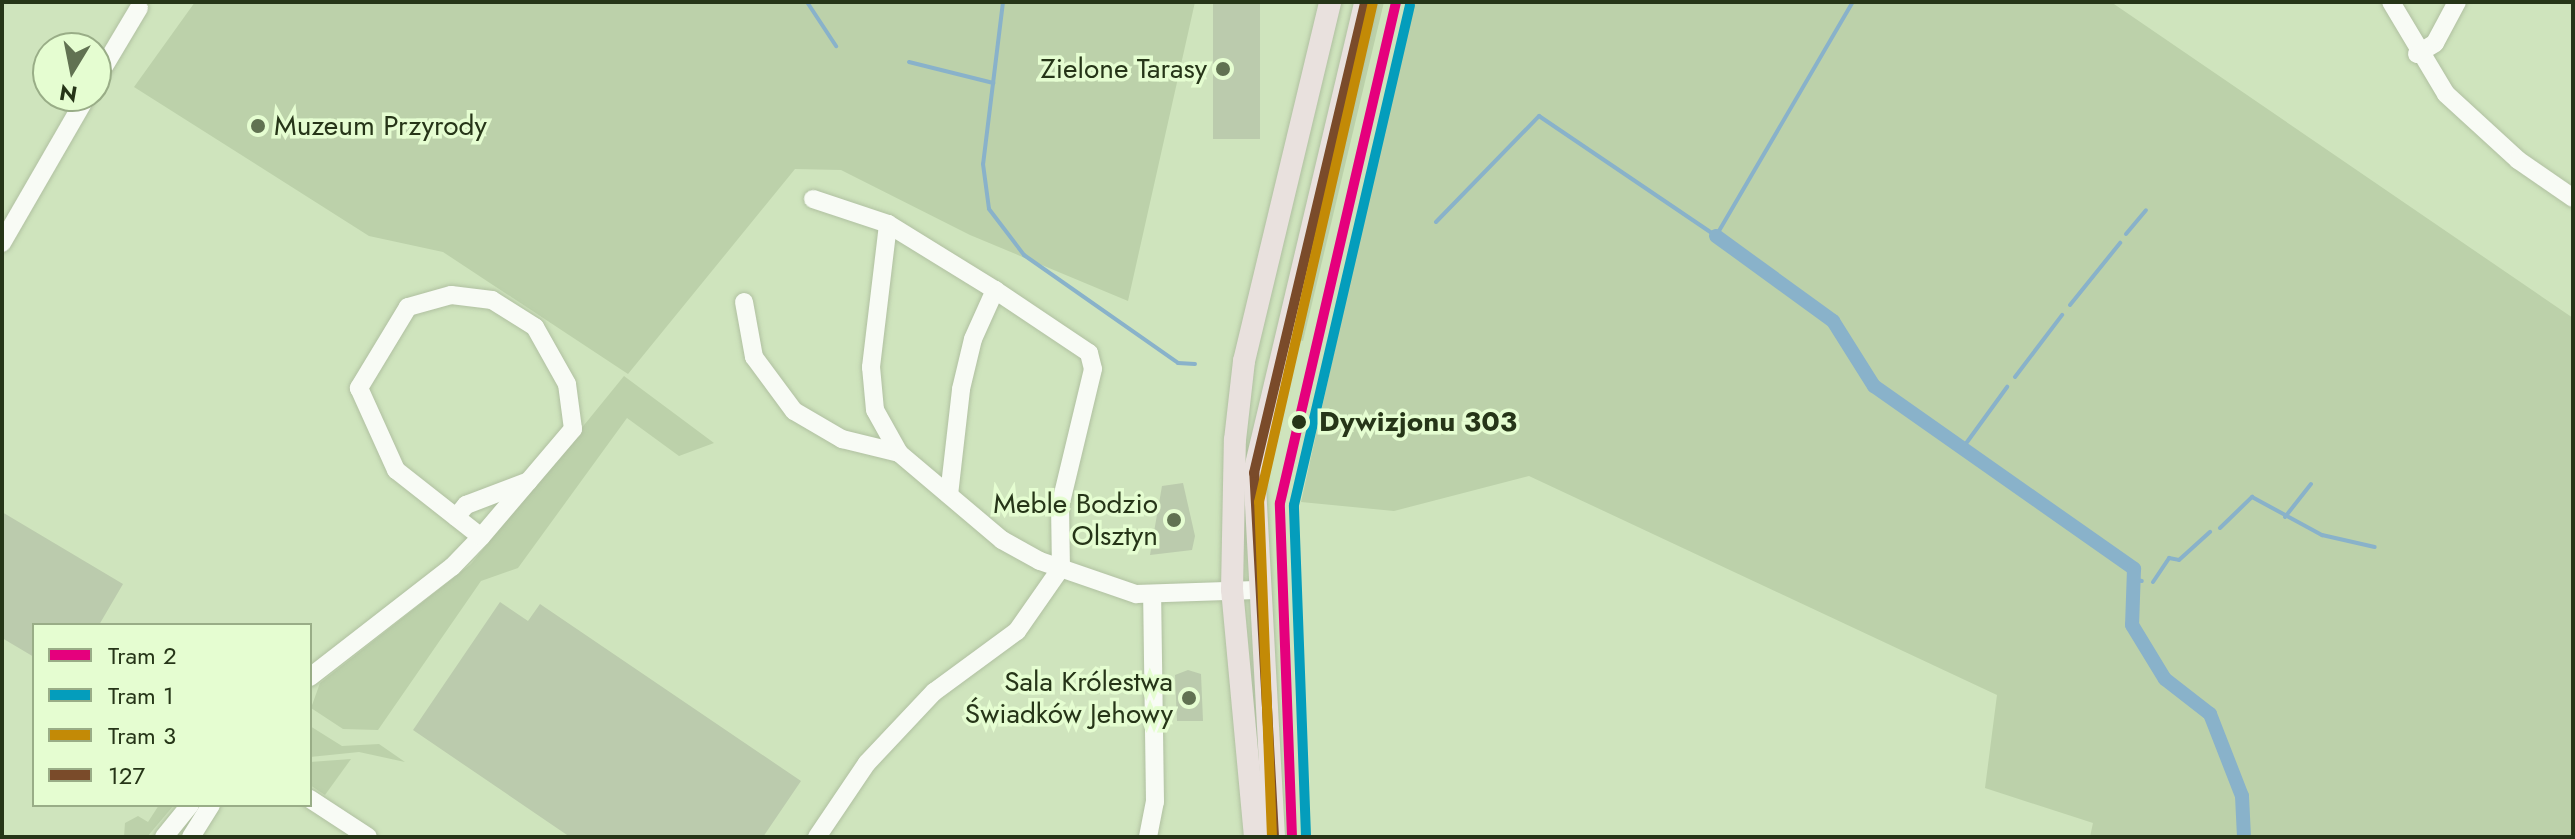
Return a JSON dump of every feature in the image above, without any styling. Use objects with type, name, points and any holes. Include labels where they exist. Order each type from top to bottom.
[{"type":"main road","points":[[1255,837],[1232,590],[1235,440],[1244,361],[1330,2]]},
{"type":"main road","points":[[1274,837],[1253,511],[1260,433],[1365,2]]},
{"type":"street","points":[[2391,2],[2417,54],[2446,94],[2518,160],[2573,198]]},
{"type":"street","points":[[2417,54],[2435,43],[2457,2]]},
{"type":"street","points":[[112,53],[139,8]]},
{"type":"street","points":[[2,243],[78,112]]},
{"type":"street","points":[[813,199],[888,224],[1089,353],[1093,369],[1060,506],[1061,568],[1017,631],[934,692],[887,741],[817,837]]},
{"type":"street","points":[[888,224],[871,367],[875,410],[899,453],[1002,540],[1061,568],[1152,595],[1256,590]]},
{"type":"street","points":[[949,495],[961,389],[973,339],[995,290]]},
{"type":"street","points":[[312,675],[481,537],[573,429],[567,384],[535,327],[492,300],[451,295],[408,307],[359,388],[396,470],[481,537]]},
{"type":"street","points":[[744,302],[754,357],[794,411],[842,439],[899,453]]},
{"type":"street","points":[[456,517],[466,505],[529,481]]},
{"type":"street","points":[[1148,837],[1155,802],[1152,595]]},
{"type":"street","points":[[312,800],[368,837]]},
{"type":"street","points":[[164,837],[188,807]]},
{"type":"street","points":[[191,837],[210,807]]},
{"type":"green space","points":[[195,2],[1195,2],[1128,301],[970,235],[841,170],[795,169],[628,374],[443,252],[369,236],[134,87]]},
{"type":"green space","points":[[1376,2],[1384,2],[1303,341],[1294,339]]},
{"type":"green space","points":[[1412,2],[2111,2],[2573,318],[2573,837],[2090,837],[2093,823],[1985,788],[1997,695],[1529,476],[1394,511],[1301,502]]},
{"type":"green space","points":[[624,376],[714,443],[679,456],[627,418],[518,568],[481,581],[378,730],[343,729],[312,709],[320,683],[471,564]]},
{"type":"green space","points":[[312,727],[342,746],[379,744],[405,762],[359,752],[312,757]]},
{"type":"green space","points":[[351,759],[325,795],[312,786],[312,762]]},
{"type":"green space","points":[[158,807],[172,807],[147,837],[124,837],[125,823],[138,816],[148,822]]},
{"type":"building","name":"Zielone Tarasy","points":[[1213,2],[1260,2],[1260,139],[1213,139]]},
{"type":"building","name":"Meble Bodzio Olsztyn","points":[[1183,483],[1195,536],[1192,550],[1150,555],[1162,486]]},
{"type":"building","points":[[2,512],[123,584],[100,623],[32,623],[32,656],[2,638]]},
{"type":"building","points":[[500,602],[528,621],[540,604],[801,781],[763,837],[570,837],[413,730]]},
{"type":"building","name":"Sala Królestwa Świadków Jehowy","points":[[1188,670],[1201,674],[1203,721],[1177,721],[1175,675]]},
{"type":"waterway","points":[[807,2],[836,46]]},
{"type":"waterway","points":[[1003,2],[983,164],[989,209],[1024,255],[1178,363],[1195,364]]},
{"type":"waterway","points":[[1436,222],[1539,116],[1716,236],[1853,2]]},
{"type":"waterway","points":[[909,62],[993,83]]},
{"type":"waterway","points":[[2126,234],[2146,210]]},
{"type":"waterway","points":[[1716,236],[1833,321],[1874,386],[2134,569],[2132,625],[2165,679],[2210,714],[2242,796],[2244,837]]},
{"type":"waterway","points":[[2070,305],[2120,243]]},
{"type":"waterway","points":[[2015,377],[2062,315]]},
{"type":"waterway","points":[[1962,449],[2007,387]]},
{"type":"waterway","points":[[2285,517],[2311,484]]},
{"type":"waterway","points":[[2220,528],[2252,497],[2322,535],[2375,547]]},
{"type":"waterway","points":[[2153,582],[2169,558],[2179,560],[2210,532]]},
{"type":"waterway","points":[[2134,579],[2142,581]]},
{"type":"tram line","name":"3","points":[[1272,837],[1259,502],[1373,2]]},
{"type":"tram line","name":"2","points":[[1292,837],[1280,503],[1396,2]]},
{"type":"tram line","name":"1","points":[[1306,836],[1294,505],[1410,5]]},
{"type":"transit line","name":"127","points":[[1274,837],[1254,473],[1365,2]]},
{"type":"place","name":"Zielone Tarasy","points":[[1223,69]]},
{"type":"place","name":"Muzeum Przyrody","points":[[258,126]]},
{"type":"place","name":"Dywizjonu 303","points":[[1299,422]]},
{"type":"place","name":"Meble Bodzio Olsztyn","points":[[1174,520]]},
{"type":"place","name":"Sala Królestwa Świadków Jehowy","points":[[1189,698]]}]
